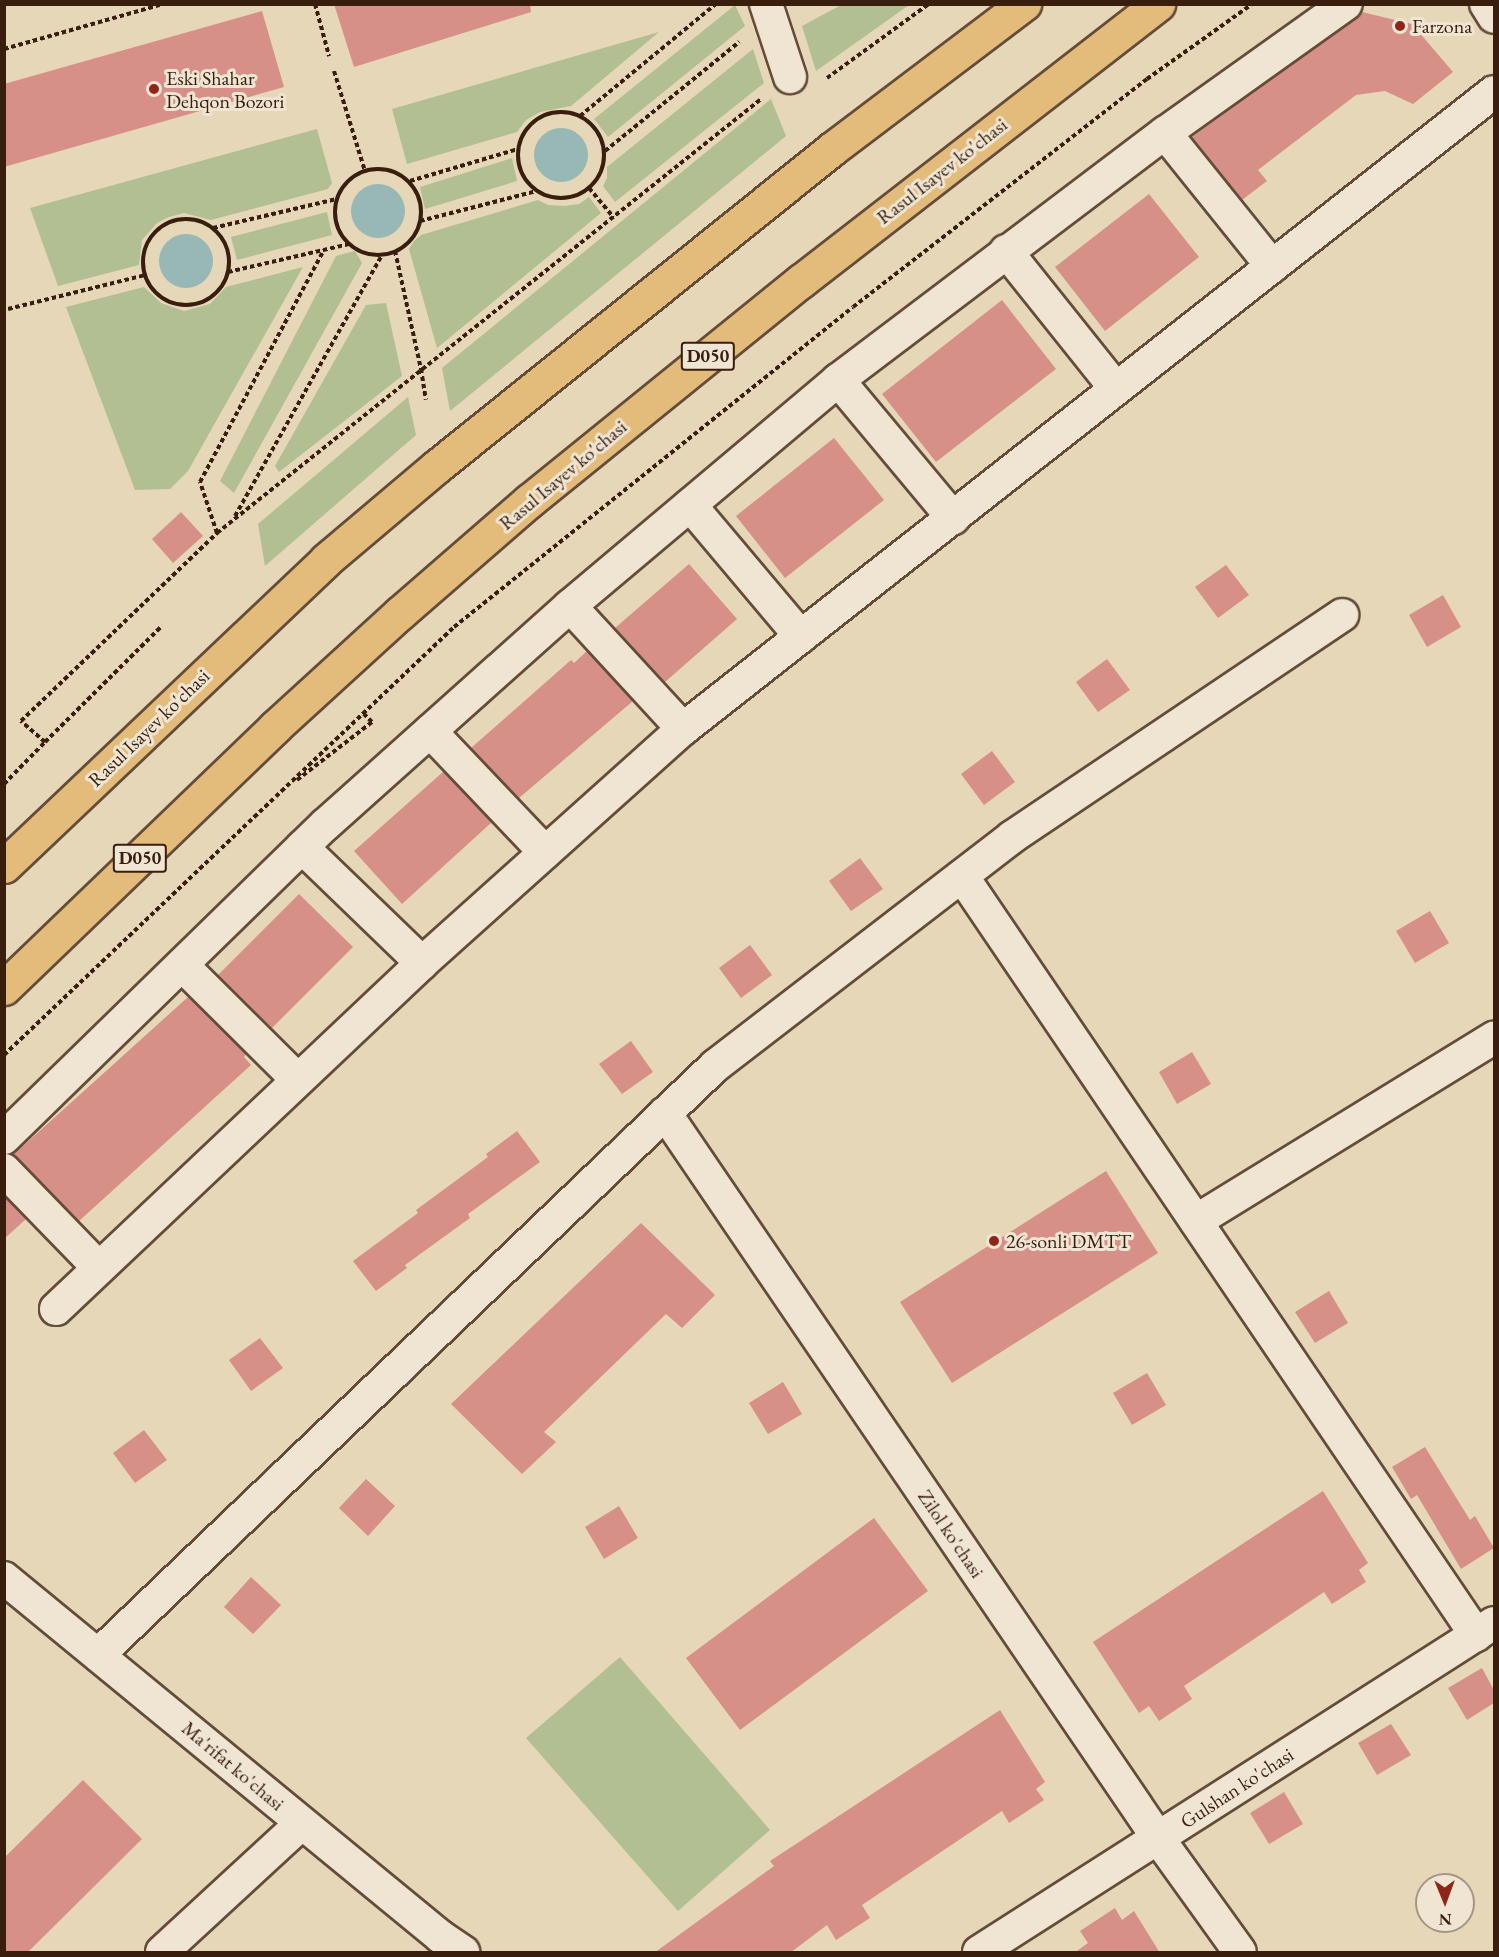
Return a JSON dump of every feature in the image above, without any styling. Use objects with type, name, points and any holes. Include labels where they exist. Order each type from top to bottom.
[{"type":"main road","name":"Rasul Isayev ko'chasi","points":[[4,866],[326,560],[436,467],[832,150],[1024,4]]},
{"type":"main road","name":"Rasul Isayev ko'chasi","points":[[4,988],[275,728],[400,613],[529,501],[810,273],[1158,4]]},
{"type":"street","points":[[4,1137],[302,848],[570,606],[838,380],[1165,133],[1346,4]]},
{"type":"street","points":[[1486,4],[1494,17]]},
{"type":"street","points":[[768,10],[790,77]]},
{"type":"street","points":[[56,1309],[422,963],[683,729],[1494,92]]},
{"type":"street","points":[[1165,133],[1272,266]]},
{"type":"street","points":[[1006,251],[1116,389]]},
{"type":"street","points":[[838,380],[952,518]]},
{"type":"street","points":[[690,505],[801,637]]},
{"type":"street","points":[[570,606],[683,729]]},
{"type":"street","points":[[98,1655],[715,1066],[1022,831],[1342,615]]},
{"type":"street","points":[[430,731],[545,852]]},
{"type":"street","points":[[302,848],[422,963]]},
{"type":"street","points":[[962,876],[1196,1221],[1485,1629]]},
{"type":"street","points":[[182,965],[298,1080]]},
{"type":"street","points":[[1196,1221],[1494,1038]]},
{"type":"street","name":"Zilol ko'chasi","points":[[665,1113],[1158,1838],[1240,1953]]},
{"type":"street","points":[[4,1170],[99,1268]]},
{"type":"street","name":"Ma'rifat ko'chasi","points":[[4,1578],[302,1823],[443,1947]]},
{"type":"street","name":"Gulshan ko'chasi","points":[[979,1953],[1485,1629]]},
{"type":"street","points":[[162,1953],[302,1823]]},
{"type":"path","points":[[4,49],[164,4]]},
{"type":"path","points":[[315,4],[329,56]]},
{"type":"path","points":[[580,116],[716,4]]},
{"type":"path","points":[[45,742],[21,721],[217,533],[790,77],[819,84],[929,4]]},
{"type":"path","points":[[4,1055],[454,627],[853,307],[1147,79],[1252,4]]},
{"type":"path","points":[[605,151],[768,10]]},
{"type":"path","points":[[334,71],[365,171]]},
{"type":"path","points":[[554,112],[580,116],[594,127],[605,151],[598,177],[589,188],[578,195],[565,198],[550,197],[537,191],[519,168],[518,149],[521,138],[529,126],[540,117],[554,112]]},
{"type":"path","points":[[409,181],[518,149]]},
{"type":"path","points":[[386,169],[400,174],[409,181],[418,195],[422,208],[416,234],[395,251],[382,255],[367,253],[350,243],[336,224],[337,198],[346,183],[357,173],[386,169]]},
{"type":"path","points":[[589,188],[613,217]]},
{"type":"path","points":[[420,221],[537,191]]},
{"type":"path","points":[[212,228],[337,198]]},
{"type":"path","points":[[194,219],[212,228],[226,246],[230,258],[228,272],[223,285],[215,295],[190,305],[175,304],[161,298],[144,275],[143,260],[146,246],[154,233],[165,224],[194,219]]},
{"type":"path","points":[[228,272],[350,243]]},
{"type":"path","points":[[217,533],[200,482],[324,250]]},
{"type":"path","points":[[395,251],[422,369],[426,400]]},
{"type":"path","points":[[234,519],[382,255]]},
{"type":"path","points":[[8,309],[144,275]]},
{"type":"path","points":[[4,784],[162,626]]},
{"type":"path","points":[[295,781],[372,722],[363,713]]},
{"type":"green space","points":[[843,4],[909,5],[816,71],[802,26]]},
{"type":"green space","points":[[735,5],[745,26],[608,137],[594,119]]},
{"type":"green space","points":[[659,32],[571,106],[540,112],[526,120],[517,132],[407,164],[392,109]]},
{"type":"green space","points":[[753,49],[764,83],[615,202],[603,186],[607,178],[607,167]]},
{"type":"green space","points":[[771,99],[786,136],[450,411],[442,368]]},
{"type":"green space","points":[[317,129],[332,183],[328,189],[211,220],[184,213],[169,217],[157,223],[142,240],[139,265],[58,286],[30,208]]},
{"type":"green space","points":[[512,158],[517,181],[425,209],[420,187]]},
{"type":"green space","points":[[589,197],[601,213],[437,348],[409,249],[414,241],[421,235],[538,200],[548,205],[564,206],[579,204]]},
{"type":"green space","points":[[327,212],[332,235],[237,260],[231,237]]},
{"type":"green space","points":[[355,251],[362,263],[234,493],[220,481],[336,256]]},
{"type":"green space","points":[[303,267],[188,471],[170,489],[135,490],[66,307],[144,287],[161,303],[184,311],[210,304],[226,287]]},
{"type":"green space","points":[[386,303],[402,376],[279,472],[275,466],[366,305]]},
{"type":"green space","points":[[408,397],[416,435],[265,566],[258,524]]},
{"type":"green space","points":[[620,1657],[770,1830],[678,1911],[526,1738]]},
{"type":"water","points":[[556,128],[566,128],[576,132],[584,140],[588,155],[584,170],[576,178],[566,182],[556,182],[546,178],[538,170],[534,160],[534,150],[538,140],[546,132]]},
{"type":"water","points":[[373,184],[383,184],[393,188],[401,196],[405,211],[401,226],[393,234],[383,238],[373,238],[363,234],[355,226],[351,216],[351,206],[355,196],[363,188]]},
{"type":"water","points":[[181,234],[191,234],[201,238],[209,246],[213,261],[209,276],[201,284],[191,288],[181,288],[171,284],[163,276],[159,266],[159,256],[163,246],[171,238]]},
{"type":"building","points":[[334,4],[530,4],[531,12],[354,67]]},
{"type":"building","points":[[262,11],[284,87],[4,167],[4,84]]},
{"type":"building","points":[[1362,12],[1412,24],[1453,72],[1413,104],[1385,91],[1356,95],[1258,170],[1267,181],[1242,200],[1192,137]]},
{"type":"building","points":[[1149,194],[1199,257],[1105,331],[1055,267]]},
{"type":"building","points":[[1002,300],[1056,369],[936,462],[882,394]]},
{"type":"building","points":[[834,438],[884,500],[785,578],[736,516]]},
{"type":"building","points":[[181,512],[203,536],[173,563],[152,539]]},
{"type":"building","points":[[689,564],[737,619],[665,682],[615,628]]},
{"type":"building","points":[[1226,565],[1249,595],[1218,618],[1195,587]]},
{"type":"building","points":[[1443,595],[1461,627],[1427,647],[1409,615]]},
{"type":"building","points":[[587,651],[633,701],[519,798],[471,748],[571,660],[574,663]]},
{"type":"building","points":[[1107,659],[1130,690],[1098,712],[1076,682]]},
{"type":"building","points":[[992,751],[1015,782],[984,805],[961,774]]},
{"type":"building","points":[[444,771],[492,822],[402,904],[354,851]]},
{"type":"building","points":[[860,858],[883,889],[851,911],[829,881]]},
{"type":"building","points":[[299,894],[353,947],[272,1028],[218,975]]},
{"type":"building","points":[[1430,911],[1449,943],[1415,963],[1396,931]]},
{"type":"building","points":[[750,945],[772,975],[741,998],[719,968]]},
{"type":"building","points":[[188,997],[246,1054],[244,1057],[251,1065],[79,1221],[13,1155]]},
{"type":"building","points":[[631,1041],[653,1072],[622,1094],[599,1064]]},
{"type":"building","points":[[1192,1052],[1211,1084],[1177,1104],[1159,1072]]},
{"type":"building","points":[[517,1131],[540,1162],[468,1214],[470,1218],[405,1265],[407,1268],[376,1291],[353,1261],[418,1213],[416,1210],[488,1157],[486,1154]]},
{"type":"building","points":[[1106,1171],[1158,1253],[952,1383],[900,1302]]},
{"type":"building","points":[[4,1196],[26,1219],[4,1239]]},
{"type":"building","points":[[641,1223],[715,1295],[682,1328],[666,1314],[544,1432],[556,1442],[522,1474],[451,1404]]},
{"type":"building","points":[[1329,1291],[1348,1323],[1315,1343],[1295,1312]]},
{"type":"building","points":[[260,1338],[283,1368],[251,1391],[229,1360]]},
{"type":"building","points":[[1147,1373],[1166,1405],[1132,1425],[1113,1393]]},
{"type":"building","points":[[783,1382],[802,1414],[768,1434],[749,1403]]},
{"type":"building","points":[[144,1430],[167,1460],[135,1483],[113,1453]]},
{"type":"building","points":[[1425,1447],[1470,1520],[1475,1516],[1494,1548],[1461,1569],[1417,1495],[1411,1499],[1392,1467]]},
{"type":"building","points":[[366,1479],[395,1506],[368,1536],[339,1508]]},
{"type":"building","points":[[1323,1491],[1368,1563],[1359,1570],[1366,1582],[1332,1604],[1324,1592],[1184,1686],[1192,1699],[1159,1721],[1149,1706],[1139,1713],[1093,1642]]},
{"type":"building","points":[[619,1506],[638,1538],[604,1559],[585,1527]]},
{"type":"building","points":[[874,1518],[928,1591],[740,1730],[686,1658]]},
{"type":"building","points":[[251,1577],[281,1605],[253,1634],[224,1607]]},
{"type":"building","points":[[1482,1668],[1494,1690],[1494,1703],[1467,1720],[1448,1688]]},
{"type":"building","points":[[1000,1710],[1045,1782],[1036,1789],[1044,1800],[1009,1823],[1002,1811],[862,1905],[870,1918],[836,1940],[827,1925],[790,1953],[654,1953],[774,1866],[770,1861]]},
{"type":"building","points":[[1391,1724],[1411,1755],[1377,1775],[1358,1743]]},
{"type":"building","points":[[83,1780],[142,1839],[27,1953],[4,1953],[4,1858]]},
{"type":"building","points":[[1284,1792],[1303,1824],[1269,1844],[1250,1813]]},
{"type":"building","points":[[1115,1908],[1122,1920],[1134,1911],[1160,1953],[1074,1953],[1088,1943],[1080,1931]]},
{"type":"place","name":"Farzona","points":[[1400,26]]},
{"type":"place","name":"Eski Shahar Dehqon Bozori","points":[[154,89]]},
{"type":"place","name":"26-sonli DMTT","points":[[994,1241]]}]
